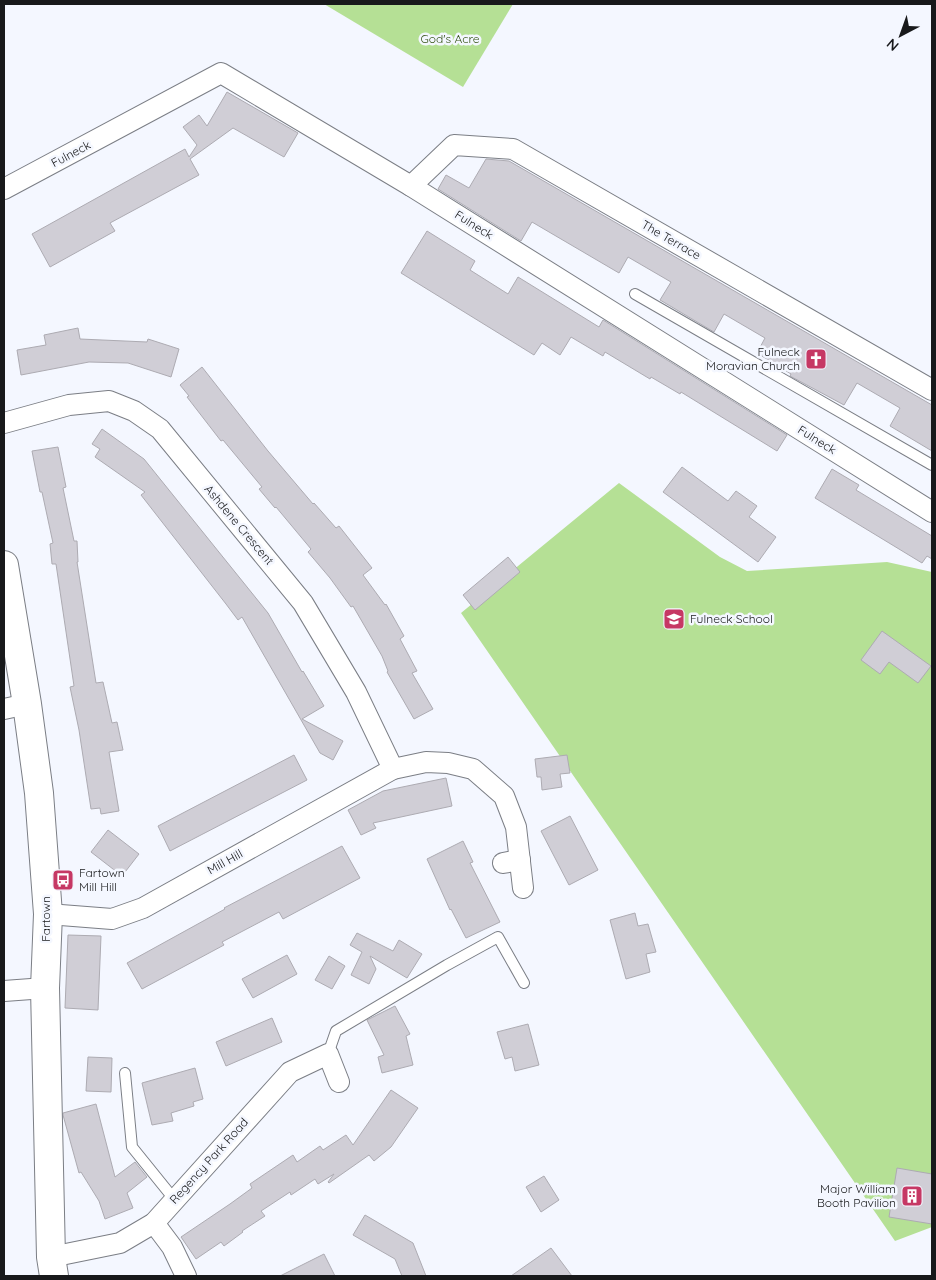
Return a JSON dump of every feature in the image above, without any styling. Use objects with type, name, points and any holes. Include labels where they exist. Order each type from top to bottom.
[{"type":"street","name":"Fulneck","points":[[4,190],[221,73],[411,186],[932,512]]},
{"type":"street","name":"The Terrace","points":[[411,186],[454,145],[513,149],[932,390]]},
{"type":"street","name":"Ashdene Crescent","points":[[4,423],[69,404],[109,402],[134,411],[160,429],[303,603],[356,692],[393,769]]},
{"type":"street","name":"Fartown","points":[[4,565],[16,707],[40,793],[48,914],[45,988],[52,1267]]},
{"type":"street","name":"Mill Hill","points":[[48,914],[112,918],[143,908],[393,769],[426,762],[448,763],[473,769],[504,796],[516,827],[511,861],[524,888]]},
{"type":"street","points":[[4,991],[45,988]]},
{"type":"street","points":[[328,1054],[340,1082]]},
{"type":"street","name":"Regency Park Road","points":[[52,1267],[120,1244],[154,1223],[290,1072],[328,1054]]},
{"type":"street","points":[[154,1223],[172,1247],[186,1276]]},
{"type":"lane","points":[[635,294],[932,465]]},
{"type":"lane","points":[[328,1054],[336,1031],[446,965],[498,938],[524,983]]},
{"type":"lane","points":[[125,1072],[132,1148],[174,1199]]},
{"type":"green space","name":"God's Acre","points":[[324,4],[513,4],[463,87]]},
{"type":"green space","points":[[619,483],[720,557],[747,571],[887,562],[932,572],[932,1227],[895,1241],[461,613]]},
{"type":"building","points":[[227,92],[298,133],[284,157],[233,128],[190,159],[199,175],[110,223],[115,231],[50,267],[32,234],[185,149],[189,157],[197,145],[183,127],[199,115],[207,126]]},
{"type":"building","points":[[486,159],[509,161],[932,405],[932,451],[890,426],[900,408],[857,383],[844,405],[790,376],[791,374],[757,353],[765,338],[724,314],[714,332],[660,300],[671,282],[628,257],[619,273],[532,222],[521,241],[438,189],[446,175],[469,188]]},
{"type":"building","points":[[427,231],[475,261],[470,270],[508,294],[518,277],[599,327],[603,320],[787,435],[777,451],[681,392],[680,394],[651,377],[650,379],[605,352],[603,356],[571,337],[560,355],[542,343],[534,355],[401,273]]},
{"type":"building","points":[[78,328],[80,339],[147,342],[148,339],[179,349],[171,377],[128,363],[89,362],[21,375],[17,350],[46,345],[44,335]]},
{"type":"building","points":[[202,367],[268,451],[313,504],[336,528],[339,526],[372,568],[363,575],[386,604],[404,636],[400,639],[417,671],[412,673],[433,709],[414,719],[387,672],[382,656],[353,606],[351,607],[308,552],[311,549],[259,489],[262,487],[223,440],[221,441],[187,397],[189,396],[180,385]]},
{"type":"building","points":[[102,429],[144,459],[268,613],[324,706],[302,719],[343,741],[333,760],[320,753],[242,617],[238,620],[141,495],[145,492],[95,457],[100,449],[92,444]]},
{"type":"building","points":[[58,447],[66,487],[63,488],[74,541],[77,541],[77,562],[96,683],[103,682],[112,723],[117,722],[123,750],[109,752],[119,811],[101,814],[100,808],[91,809],[79,730],[70,687],[74,686],[56,564],[52,564],[50,544],[53,543],[32,451]]},
{"type":"building","points":[[682,467],[728,501],[736,491],[757,506],[749,517],[776,537],[758,562],[663,492]]},
{"type":"building","points":[[832,469],[859,485],[856,490],[932,536],[932,559],[927,556],[922,563],[815,498]]},
{"type":"building","points":[[508,557],[520,572],[475,610],[463,595]]},
{"type":"building","points":[[882,631],[931,666],[918,683],[889,662],[880,674],[861,660]]},
{"type":"building","points":[[294,755],[307,780],[170,851],[158,826]]},
{"type":"building","points":[[567,755],[570,773],[560,774],[562,787],[542,790],[541,777],[537,777],[535,759]]},
{"type":"building","points":[[446,778],[452,806],[373,823],[376,828],[361,835],[348,810],[383,791]]},
{"type":"building","points":[[570,816],[598,870],[569,885],[541,831]]},
{"type":"building","points":[[108,830],[139,854],[122,876],[91,852]]},
{"type":"building","points":[[463,841],[473,862],[470,863],[500,922],[466,938],[450,910],[427,859]]},
{"type":"building","points":[[342,846],[360,878],[283,919],[279,912],[222,942],[224,945],[142,989],[127,963],[224,908]]},
{"type":"building","points":[[635,913],[638,926],[648,924],[656,952],[646,954],[650,972],[626,979],[610,920]]},
{"type":"building","points":[[357,933],[393,951],[399,940],[422,954],[407,978],[370,956],[376,969],[369,984],[351,975],[362,952],[350,945]]},
{"type":"building","points":[[68,935],[101,936],[98,1010],[65,1008]]},
{"type":"building","points":[[287,955],[297,974],[253,998],[242,979]]},
{"type":"building","points":[[329,956],[345,966],[332,989],[315,980]]},
{"type":"building","points":[[395,1006],[410,1034],[406,1036],[413,1065],[382,1073],[378,1057],[384,1055],[367,1020]]},
{"type":"building","points":[[272,1018],[282,1042],[226,1066],[216,1042]]},
{"type":"building","points":[[528,1024],[539,1065],[515,1071],[512,1057],[505,1059],[497,1032]]},
{"type":"building","points":[[88,1057],[112,1058],[111,1092],[86,1091]]},
{"type":"building","points":[[195,1068],[203,1099],[193,1102],[194,1106],[171,1113],[173,1121],[152,1125],[142,1083]]},
{"type":"building","points":[[391,1090],[418,1108],[391,1147],[374,1161],[369,1155],[329,1183],[334,1174],[318,1184],[315,1179],[291,1195],[290,1192],[261,1211],[265,1216],[224,1246],[221,1242],[196,1259],[181,1237],[252,1188],[250,1184],[293,1155],[297,1162],[320,1146],[323,1150],[346,1135],[353,1145]]},
{"type":"building","points":[[96,1104],[115,1177],[135,1162],[147,1177],[127,1193],[133,1208],[105,1219],[99,1201],[81,1172],[79,1173],[63,1115],[63,1113]]},
{"type":"building","name":"Major William Booth Pavilion","points":[[897,1168],[932,1174],[932,1224],[889,1217]]},
{"type":"building","points":[[544,1176],[559,1200],[541,1212],[526,1187]]},
{"type":"building","points":[[365,1215],[413,1243],[426,1276],[402,1276],[395,1259],[353,1235]]},
{"type":"building","points":[[551,1248],[572,1276],[511,1276]]},
{"type":"building","points":[[324,1254],[335,1276],[280,1276]]},
{"type":"place","name":"Fulneck Moravian Church","points":[[816,359]]},
{"type":"place","name":"Fulneck School","points":[[674,619]]},
{"type":"place","name":"Fartown Mill Hill","points":[[63,880]]},
{"type":"place","name":"Major William Booth Pavilion","points":[[912,1196]]}]
